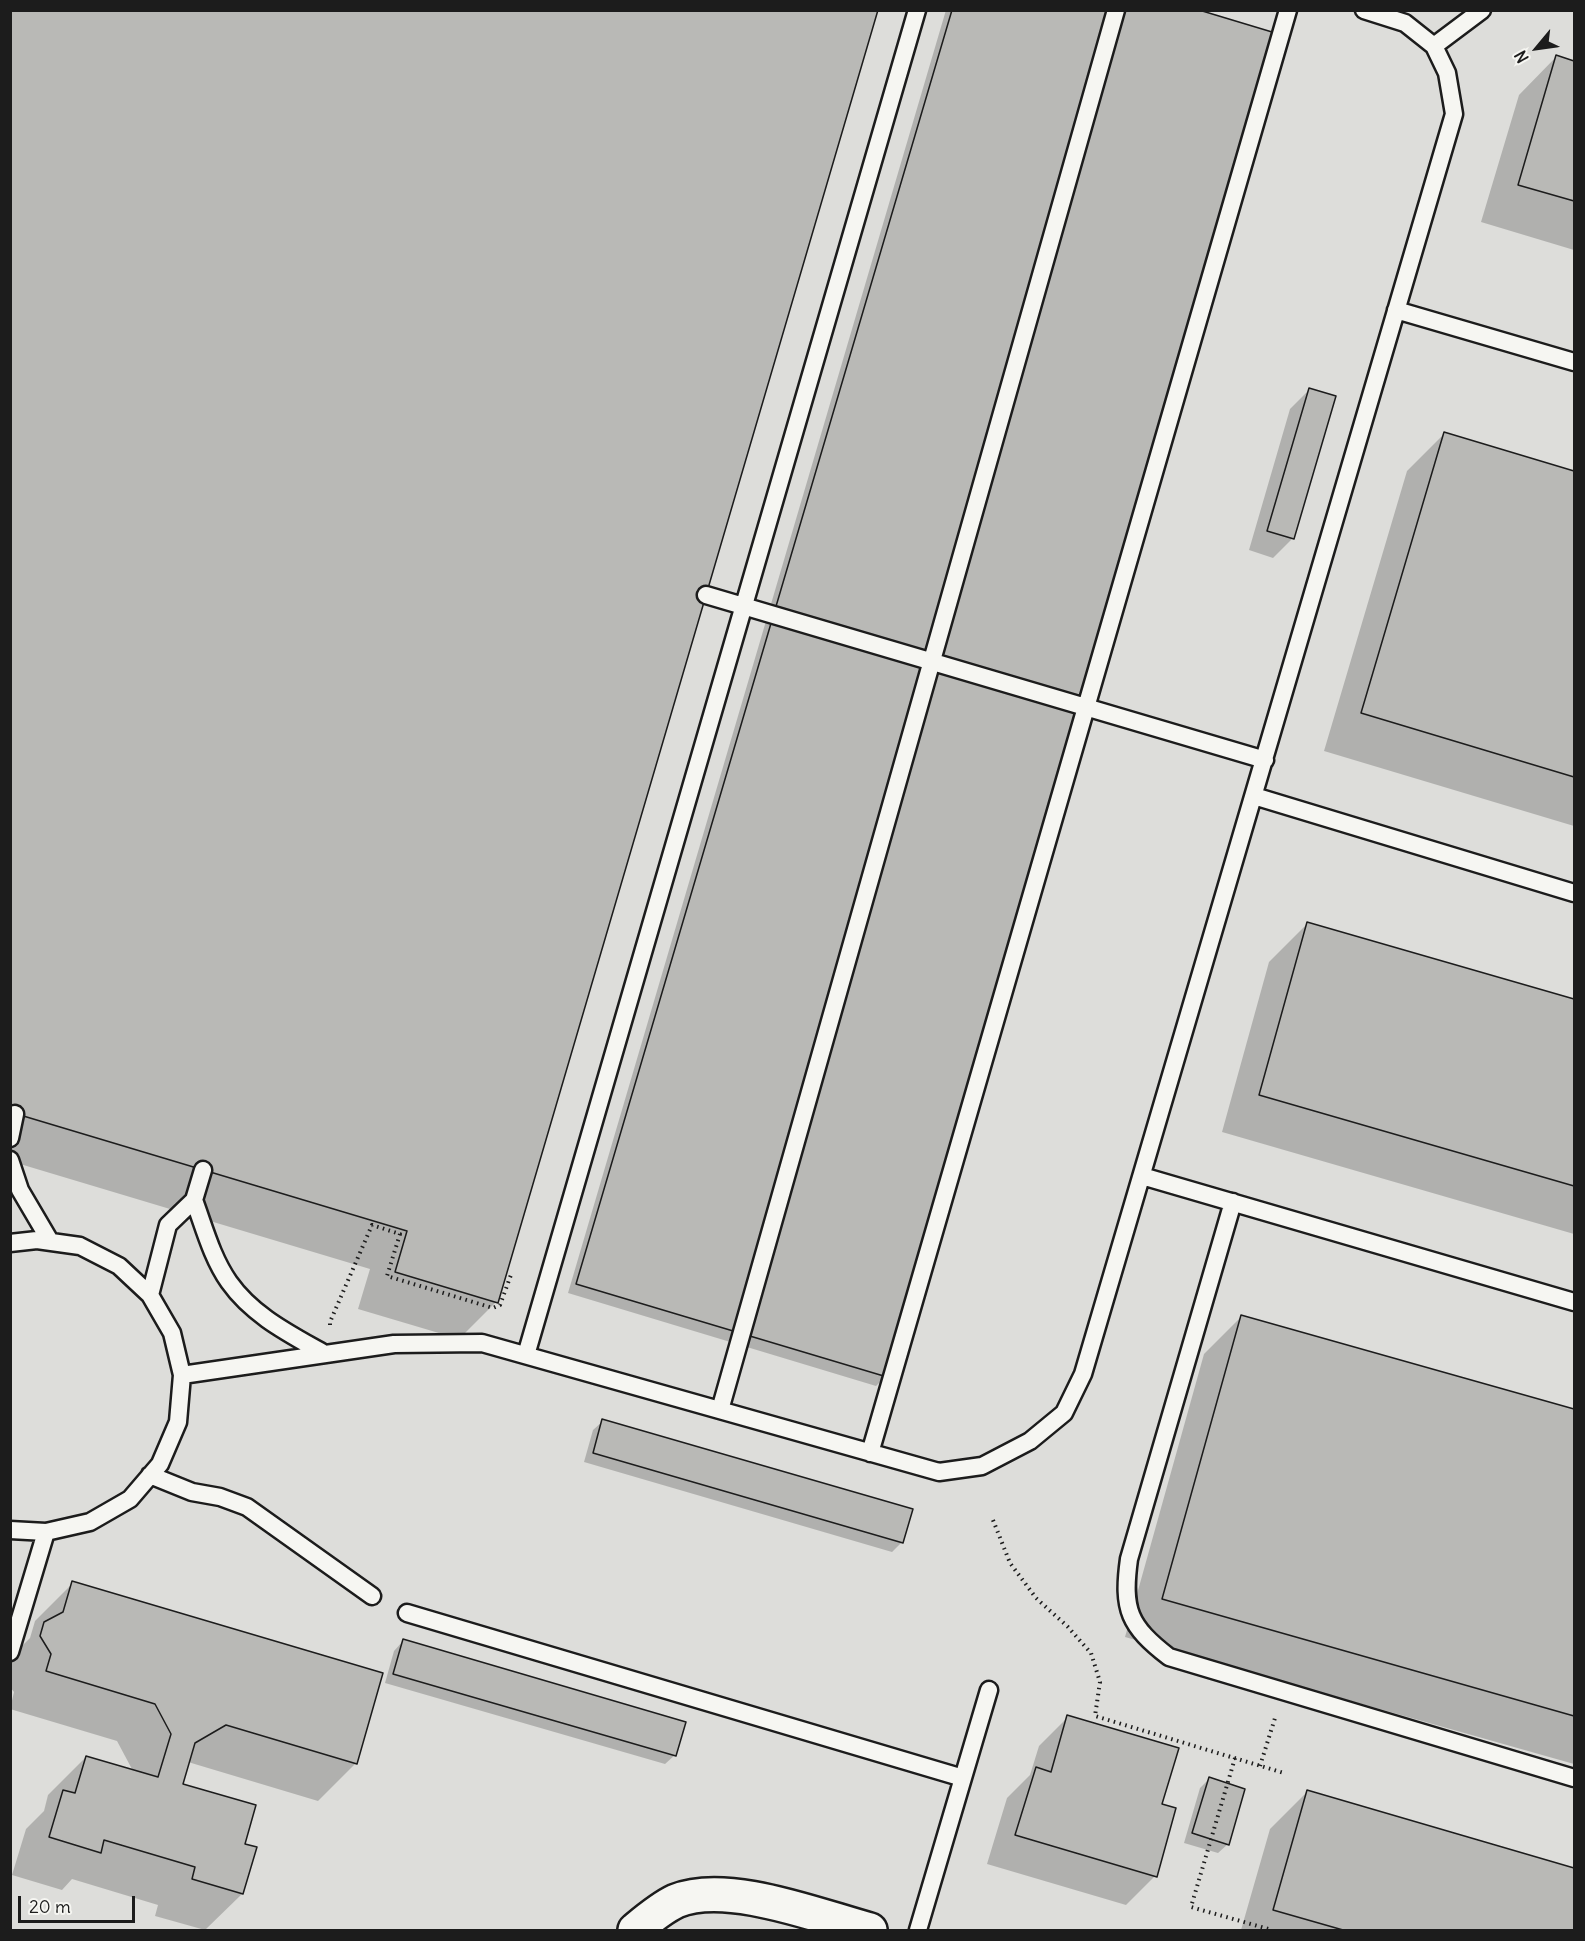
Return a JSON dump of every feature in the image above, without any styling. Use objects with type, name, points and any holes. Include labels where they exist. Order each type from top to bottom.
[{"type":"street","points":[[635,1930],[677,1901],[704,1894],[735,1895],[758,1899],[870,1930]]},
{"type":"lane","points":[[526,1355],[917,10]]},
{"type":"lane","points":[[720,1410],[1116,10]]},
{"type":"lane","points":[[870,1453],[1288,10]]},
{"type":"lane","points":[[182,1375],[394,1344],[482,1343],[939,1472],[981,1466],[1030,1441],[1064,1413],[1083,1374],[1454,114],[1447,74],[1434,46],[1405,23],[1364,10]]},
{"type":"lane","points":[[1434,46],[1482,10]]},
{"type":"lane","points":[[1396,310],[1575,362]]},
{"type":"lane","points":[[706,595],[1265,760]]},
{"type":"lane","points":[[1254,796],[1575,893]]},
{"type":"lane","points":[[10,1138],[15,1114]]},
{"type":"lane","points":[[10,1160],[20,1190],[50,1241]]},
{"type":"lane","points":[[150,1296],[168,1225],[194,1200],[203,1170]]},
{"type":"lane","points":[[1142,1176],[1575,1302]]},
{"type":"lane","points":[[194,1200],[227,1280],[244,1301],[270,1322],[325,1354]]},
{"type":"lane","points":[[1233,1202],[1129,1559],[1125,1585],[1128,1608],[1135,1626],[1169,1657],[1575,1778]]},
{"type":"lane","points":[[10,1243],[37,1240],[80,1246],[119,1266],[150,1296],[172,1333],[182,1375],[178,1422],[160,1464],[130,1499],[90,1522],[46,1532],[10,1530]]},
{"type":"lane","points":[[150,1475],[192,1492],[220,1497],[247,1507],[372,1596]]},
{"type":"lane","points":[[10,1652],[46,1532]]},
{"type":"lane","points":[[406,1613],[963,1778]]},
{"type":"lane","points":[[918,1930],[989,1690]]},
{"type":"path","points":[[330,1322],[372,1225],[400,1234],[387,1276],[493,1308],[500,1305],[512,1272]]},
{"type":"path","points":[[993,1520],[1010,1563],[1036,1598],[1068,1627],[1091,1653],[1100,1682],[1095,1716],[1284,1773]]},
{"type":"path","points":[[1260,1766],[1283,1692]]},
{"type":"path","points":[[1235,1758],[1191,1907],[1272,1930]]},
{"type":"shaded area","points":[[11,11],[1574,11],[1574,1930],[11,1930]]},
{"type":"building","points":[[10,10],[878,10],[498,1303],[395,1272],[407,1231],[10,1112]]},
{"type":"building","points":[[952,10],[1199,10],[1282,35],[887,1377],[576,1284]]},
{"type":"building","points":[[1556,55],[1574,61],[1574,201],[1518,185]]},
{"type":"building","points":[[1309,388],[1336,396],[1294,539],[1267,531]]},
{"type":"building","points":[[1444,432],[1574,471],[1574,777],[1361,713]]},
{"type":"building","points":[[1307,922],[1574,999],[1574,1186],[1259,1095]]},
{"type":"building","points":[[1241,1315],[1574,1409],[1574,1716],[1162,1599]]},
{"type":"building","points":[[602,1419],[913,1509],[903,1543],[593,1453]]},
{"type":"building","points":[[72,1581],[383,1673],[357,1764],[226,1725],[195,1743],[183,1784],[256,1805],[245,1844],[257,1847],[243,1894],[192,1879],[195,1867],[104,1840],[101,1853],[49,1837],[63,1790],[75,1793],[86,1756],[158,1777],[171,1734],[155,1704],[46,1671],[51,1654],[40,1636],[44,1622],[63,1612]]},
{"type":"building","points":[[403,1639],[686,1722],[676,1756],[393,1674]]},
{"type":"building","points":[[1067,1715],[1179,1748],[1162,1804],[1176,1808],[1157,1877],[1015,1835],[1036,1767],[1051,1772]]},
{"type":"building","points":[[1209,1777],[1245,1789],[1229,1845],[1192,1833]]},
{"type":"building","points":[[1307,1790],[1574,1868],[1574,1930],[1343,1930],[1273,1910]]}]
